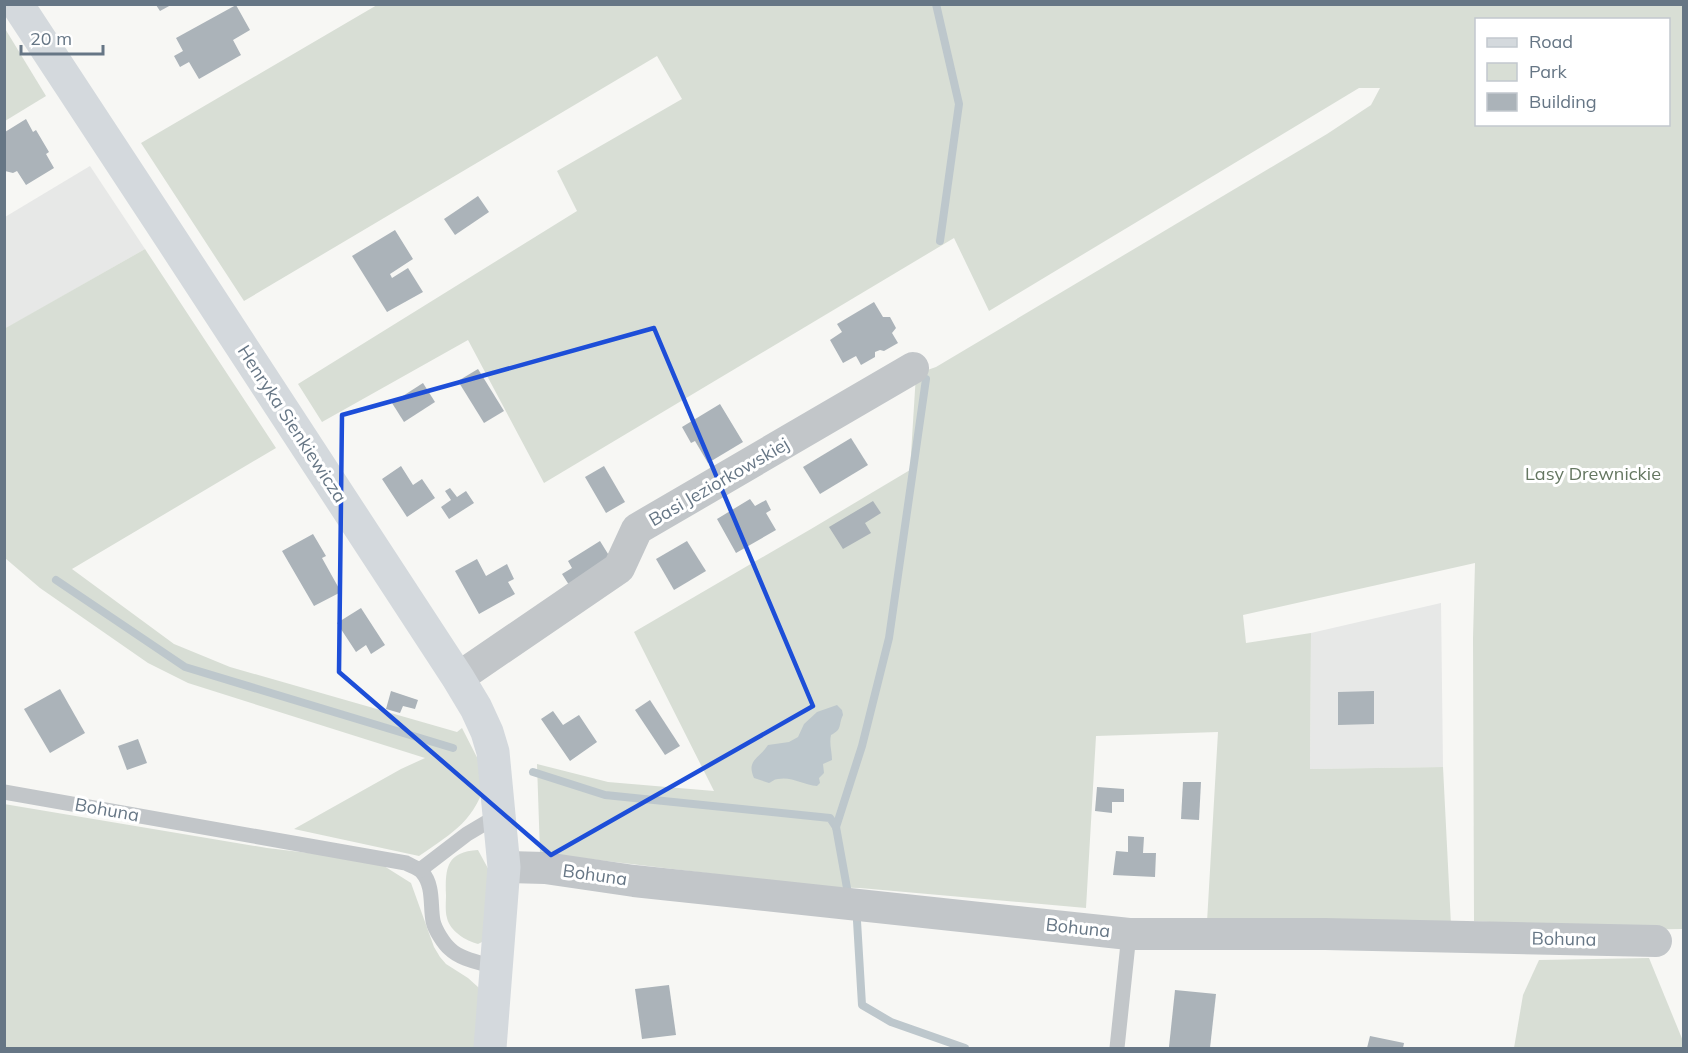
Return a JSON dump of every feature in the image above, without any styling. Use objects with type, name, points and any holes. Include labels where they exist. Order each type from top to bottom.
[{"type":"street","name":"Henryka Sienkiewicza","points":[[17,4],[458,678],[487,732],[493,752],[504,867],[498,968],[490,1048]]},
{"type":"street","name":"Basi Jeziorkowskiej","points":[[458,678],[620,568],[637,529],[913,368]]},
{"type":"street","name":"Bohuna","points":[[504,867],[545,868],[634,881],[1129,934],[1324,934],[1656,941]]},
{"type":"lane","name":"Bohuna","points":[[4,792],[406,863],[420,870]]},
{"type":"lane","points":[[498,968],[467,958],[451,951],[447,946],[434,924],[427,880],[420,870],[466,834],[500,815]]},
{"type":"lane","points":[[1117,1048],[1129,934]]},
{"type":"highlighted area","points":[[654,328],[813,706],[551,855],[339,672],[342,415]]},
{"type":"shaded area","points":[[90,166],[145,249],[5,329],[5,217]]},
{"type":"shaded area","points":[[1441,603],[1443,767],[1310,769],[1311,633]]},
{"type":"shaded area","points":[[837,705],[843,715],[839,729],[831,735],[832,760],[823,764],[824,773],[819,778],[820,783],[817,786],[783,778],[769,783],[754,778],[753,763],[768,745],[789,742],[798,737],[804,724],[817,712]]},
{"type":"green space","name":"Lasy Drewnickie","points":[[377,5],[1683,5],[1683,929],[1619,930],[1474,921],[1475,563],[1243,615],[1246,643],[1311,633],[1310,769],[1443,767],[1451,925],[1207,922],[1218,732],[1096,736],[1086,908],[860,888],[821,887],[540,853],[537,764],[608,782],[714,791],[634,632],[910,470],[916,374],[936,367],[1327,134],[1371,105],[1380,88],[1359,88],[989,311],[954,238],[544,483],[468,340],[322,422],[298,384],[577,211],[557,171],[682,99],[657,56],[244,301],[141,143]]},
{"type":"green space","points":[[4,27],[46,96],[5,121],[4,121]]},
{"type":"green space","points":[[145,249],[276,448],[72,569],[174,644],[230,667],[457,732],[462,728],[487,777],[482,792],[477,804],[462,824],[419,856],[294,829],[425,758],[188,683],[148,663],[40,588],[5,558],[4,329]]},
{"type":"green space","points":[[4,804],[384,866],[411,883],[434,947],[440,957],[478,987],[484,998],[476,1048],[5,1048]]},
{"type":"green space","points":[[478,850],[491,874],[486,940],[478,944],[464,938],[449,923],[446,906],[446,876],[454,858],[468,851]]},
{"type":"green space","points":[[1649,958],[1683,1041],[1683,1048],[1514,1048],[1523,995],[1539,960]]},
{"type":"building","points":[[156,5],[171,5],[160,11]]},
{"type":"building","points":[[236,5],[250,30],[233,40],[241,55],[199,79],[189,62],[180,67],[174,56],[183,51],[176,38]]},
{"type":"building","points":[[26,119],[33,132],[36,130],[49,152],[46,154],[54,168],[26,185],[17,171],[13,173],[5,171],[5,132]]},
{"type":"building","points":[[478,196],[489,212],[455,235],[444,219]]},
{"type":"building","points":[[395,230],[413,259],[390,274],[392,278],[408,268],[423,292],[387,312],[352,256]]},
{"type":"building","points":[[874,302],[883,317],[890,317],[896,328],[892,333],[898,343],[884,351],[875,352],[875,357],[861,365],[856,356],[843,363],[830,340],[842,332],[837,324]]},
{"type":"building","points":[[478,369],[504,411],[484,423],[458,381]]},
{"type":"building","points":[[423,383],[435,402],[404,422],[392,403]]},
{"type":"building","points":[[720,404],[743,442],[708,463],[695,441],[691,443],[682,427]]},
{"type":"building","points":[[851,438],[868,465],[820,494],[803,467]]},
{"type":"building","points":[[401,466],[413,485],[422,479],[435,498],[407,517],[382,479]]},
{"type":"building","points":[[604,466],[625,502],[606,513],[585,477]]},
{"type":"building","points":[[450,488],[457,497],[466,491],[474,503],[449,519],[441,507],[451,500],[445,491]]},
{"type":"building","points":[[750,499],[755,506],[766,500],[771,510],[766,513],[776,530],[736,553],[717,519]]},
{"type":"building","points":[[873,501],[881,513],[865,523],[871,533],[843,549],[829,527]]},
{"type":"building","points":[[313,534],[326,556],[322,558],[341,592],[314,606],[282,551]]},
{"type":"building","points":[[600,541],[613,562],[571,588],[562,574],[572,568],[568,561]]},
{"type":"building","points":[[687,541],[706,571],[674,590],[656,559]]},
{"type":"building","points":[[477,559],[486,576],[507,564],[514,579],[508,582],[515,594],[479,614],[455,571]]},
{"type":"building","points":[[361,608],[385,645],[371,654],[366,645],[356,652],[337,623]]},
{"type":"building","points":[[60,689],[85,733],[50,753],[24,709]]},
{"type":"building","points":[[391,691],[418,700],[415,709],[403,706],[400,713],[386,709]]},
{"type":"building","points":[[1374,691],[1374,724],[1338,725],[1338,692]]},
{"type":"building","points":[[650,700],[680,746],[665,755],[635,710]]},
{"type":"building","points":[[553,711],[563,725],[579,715],[597,742],[570,761],[541,719]]},
{"type":"building","points":[[138,739],[147,763],[127,770],[118,746]]},
{"type":"building","points":[[1183,782],[1201,782],[1199,820],[1181,819]]},
{"type":"building","points":[[1097,787],[1124,789],[1124,802],[1112,802],[1112,813],[1095,811]]},
{"type":"building","points":[[1128,836],[1144,837],[1143,853],[1156,853],[1155,877],[1113,875],[1116,851],[1128,852]]},
{"type":"building","points":[[669,985],[676,1035],[642,1039],[635,989]]},
{"type":"building","points":[[1175,990],[1216,994],[1210,1048],[1169,1047]]},
{"type":"building","points":[[1370,1036],[1404,1043],[1403,1048],[1367,1048]]},
{"type":"waterway","points":[[936,4],[959,104],[940,241]]},
{"type":"waterway","points":[[836,827],[862,746],[889,638],[926,379]]},
{"type":"waterway","points":[[56,580],[185,667],[453,748]]},
{"type":"waterway","points":[[533,772],[605,795],[830,818],[836,827],[847,888]]},
{"type":"waterway","points":[[857,921],[862,1005],[891,1022],[965,1048]]}]
